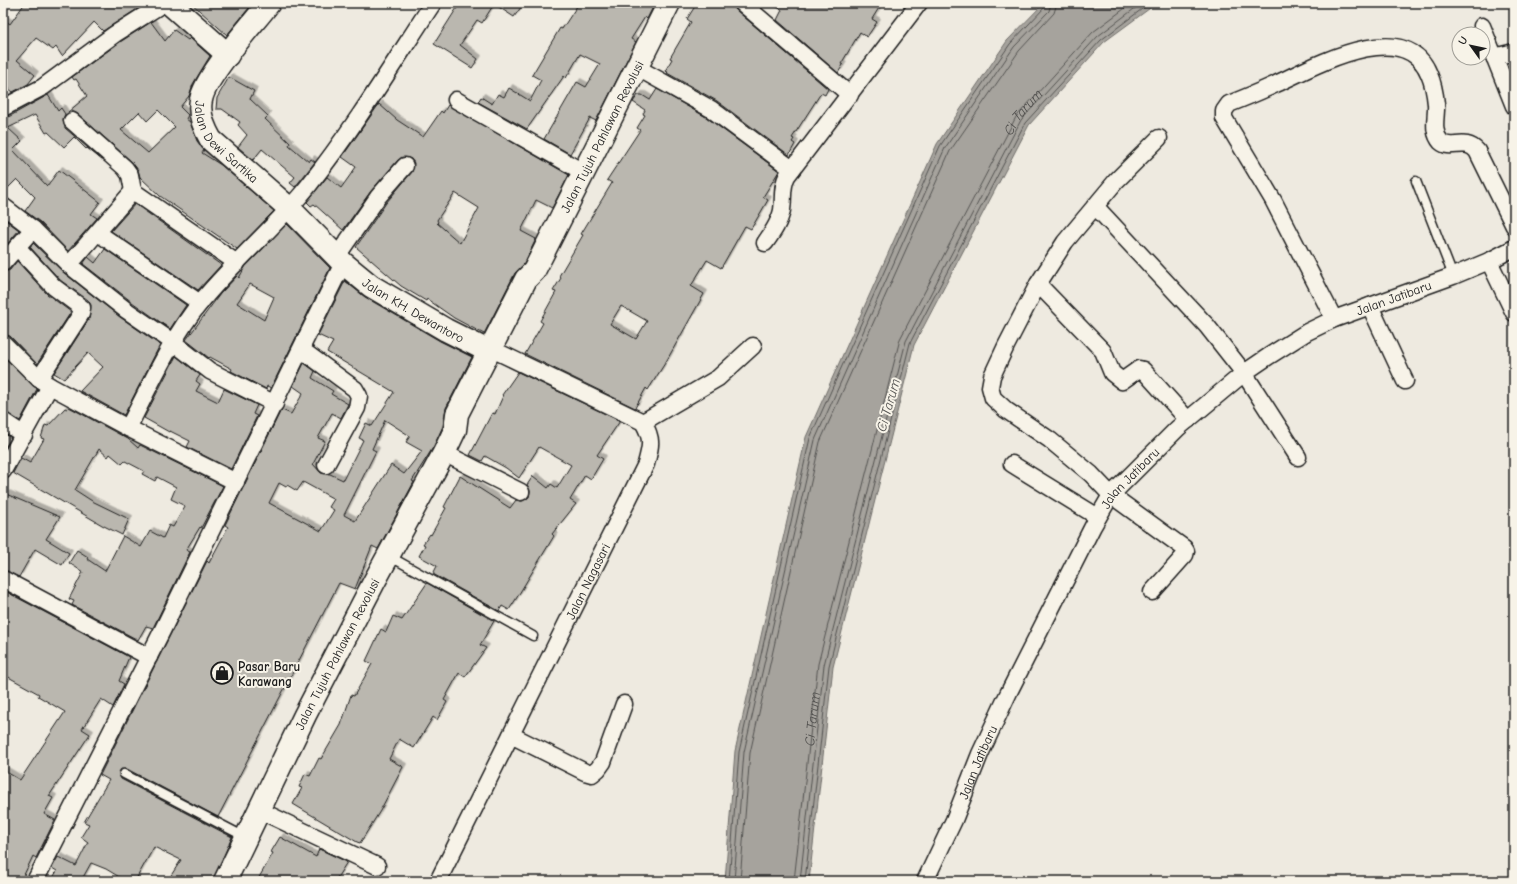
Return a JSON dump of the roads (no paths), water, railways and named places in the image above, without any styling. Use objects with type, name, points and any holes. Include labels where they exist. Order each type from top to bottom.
[{"type":"main road","points":[[170,3],[228,56]]},
{"type":"main road","name":"Jalan Dewi Sartika","points":[[270,3],[209,81],[200,99],[200,115],[205,130],[212,140],[290,209],[340,259]]},
{"type":"main road","name":"Jalan Tujuh Pahlawan Revolusi","points":[[225,881],[305,715],[455,430],[457,414],[533,283],[534,271],[669,3]]},
{"type":"main road","name":"Jalan KH. Dewantoro","points":[[340,259],[371,286],[398,303],[446,330],[494,352]]},
{"type":"street","points":[[3,108],[43,87],[115,34],[164,3]]},
{"type":"street","points":[[128,428],[174,343],[200,304],[237,262],[290,209],[329,159],[433,3]]},
{"type":"street","points":[[742,3],[850,95]]},
{"type":"street","points":[[765,243],[777,224],[782,210],[781,192],[792,169],[919,3]]},
{"type":"street","points":[[1334,319],[1273,200],[1224,118],[1224,111],[1229,104],[1328,59],[1371,47],[1391,47],[1408,52],[1422,62],[1429,74],[1436,105],[1436,134],[1442,143],[1449,145],[1465,144],[1473,146],[1477,151],[1514,226]]},
{"type":"street","points":[[1491,49],[1514,106]]},
{"type":"street","points":[[1494,57],[1514,52]]},
{"type":"street","points":[[636,67],[711,110],[792,169]]},
{"type":"street","points":[[456,100],[584,172]]},
{"type":"street","points":[[72,121],[125,168],[130,175],[133,191],[237,262]]},
{"type":"street","points":[[1152,592],[1175,568],[1185,555],[1186,551],[1180,545],[1111,495],[1091,474],[1033,426],[1006,410],[993,398],[990,387],[992,376],[1038,284],[1065,242],[1116,181],[1159,138]]},
{"type":"street","points":[[35,881],[149,657],[302,350],[340,259],[378,197],[405,166]]},
{"type":"street","points":[[69,265],[133,191]]},
{"type":"street","points":[[3,206],[32,229],[69,265],[126,310],[174,343],[210,371],[275,404]]},
{"type":"street","points":[[1095,206],[1207,326],[1244,373],[1298,457]]},
{"type":"street","points":[[3,263],[32,229]]},
{"type":"street","points":[[98,233],[200,304]]},
{"type":"street","points":[[3,471],[24,435],[44,382],[81,314],[82,308],[54,287],[17,247]]},
{"type":"street","name":"Jalan Jatibaru","points":[[925,881],[954,820],[980,754],[1026,658],[1098,517],[1111,495],[1155,449],[1244,373],[1307,332],[1334,319],[1453,276],[1489,261],[1514,248]]},
{"type":"street","points":[[1489,261],[1514,313]]},
{"type":"street","points":[[1038,284],[1103,351],[1112,373],[1117,379],[1122,382],[1138,369],[1143,370],[1188,420]]},
{"type":"street","points":[[1370,306],[1405,381]]},
{"type":"street","points":[[3,344],[44,382],[128,428],[236,482]]},
{"type":"street","points":[[494,352],[644,422],[718,378],[753,346]]},
{"type":"street","points":[[302,350],[355,389],[359,396],[357,408],[326,465]]},
{"type":"street","points":[[3,421],[24,435]]},
{"type":"street","name":"Jalan Nagasari","points":[[438,881],[646,464],[651,446],[651,437],[644,422]]},
{"type":"street","points":[[444,452],[522,492]]},
{"type":"street","points":[[1012,464],[1098,517]]},
{"type":"street","points":[[3,579],[149,657]]},
{"type":"street","points":[[511,735],[585,772],[592,774],[598,769],[602,762],[624,704]]},
{"type":"street","points":[[259,810],[377,866]]},
{"type":"lane","points":[[1416,181],[1453,276]]},
{"type":"lane","points":[[388,555],[533,636]]},
{"type":"lane","points":[[124,774],[246,837]]},
{"type":"water","name":"Ci Tarum","points":[[1044,3],[1157,3],[1104,42],[1029,125],[914,345],[833,667],[809,881],[725,881],[735,751],[806,437],[937,144],[1007,41]]},
{"type":"place","name":"Pasar Baru Karawang","points":[[222,673]]}]
